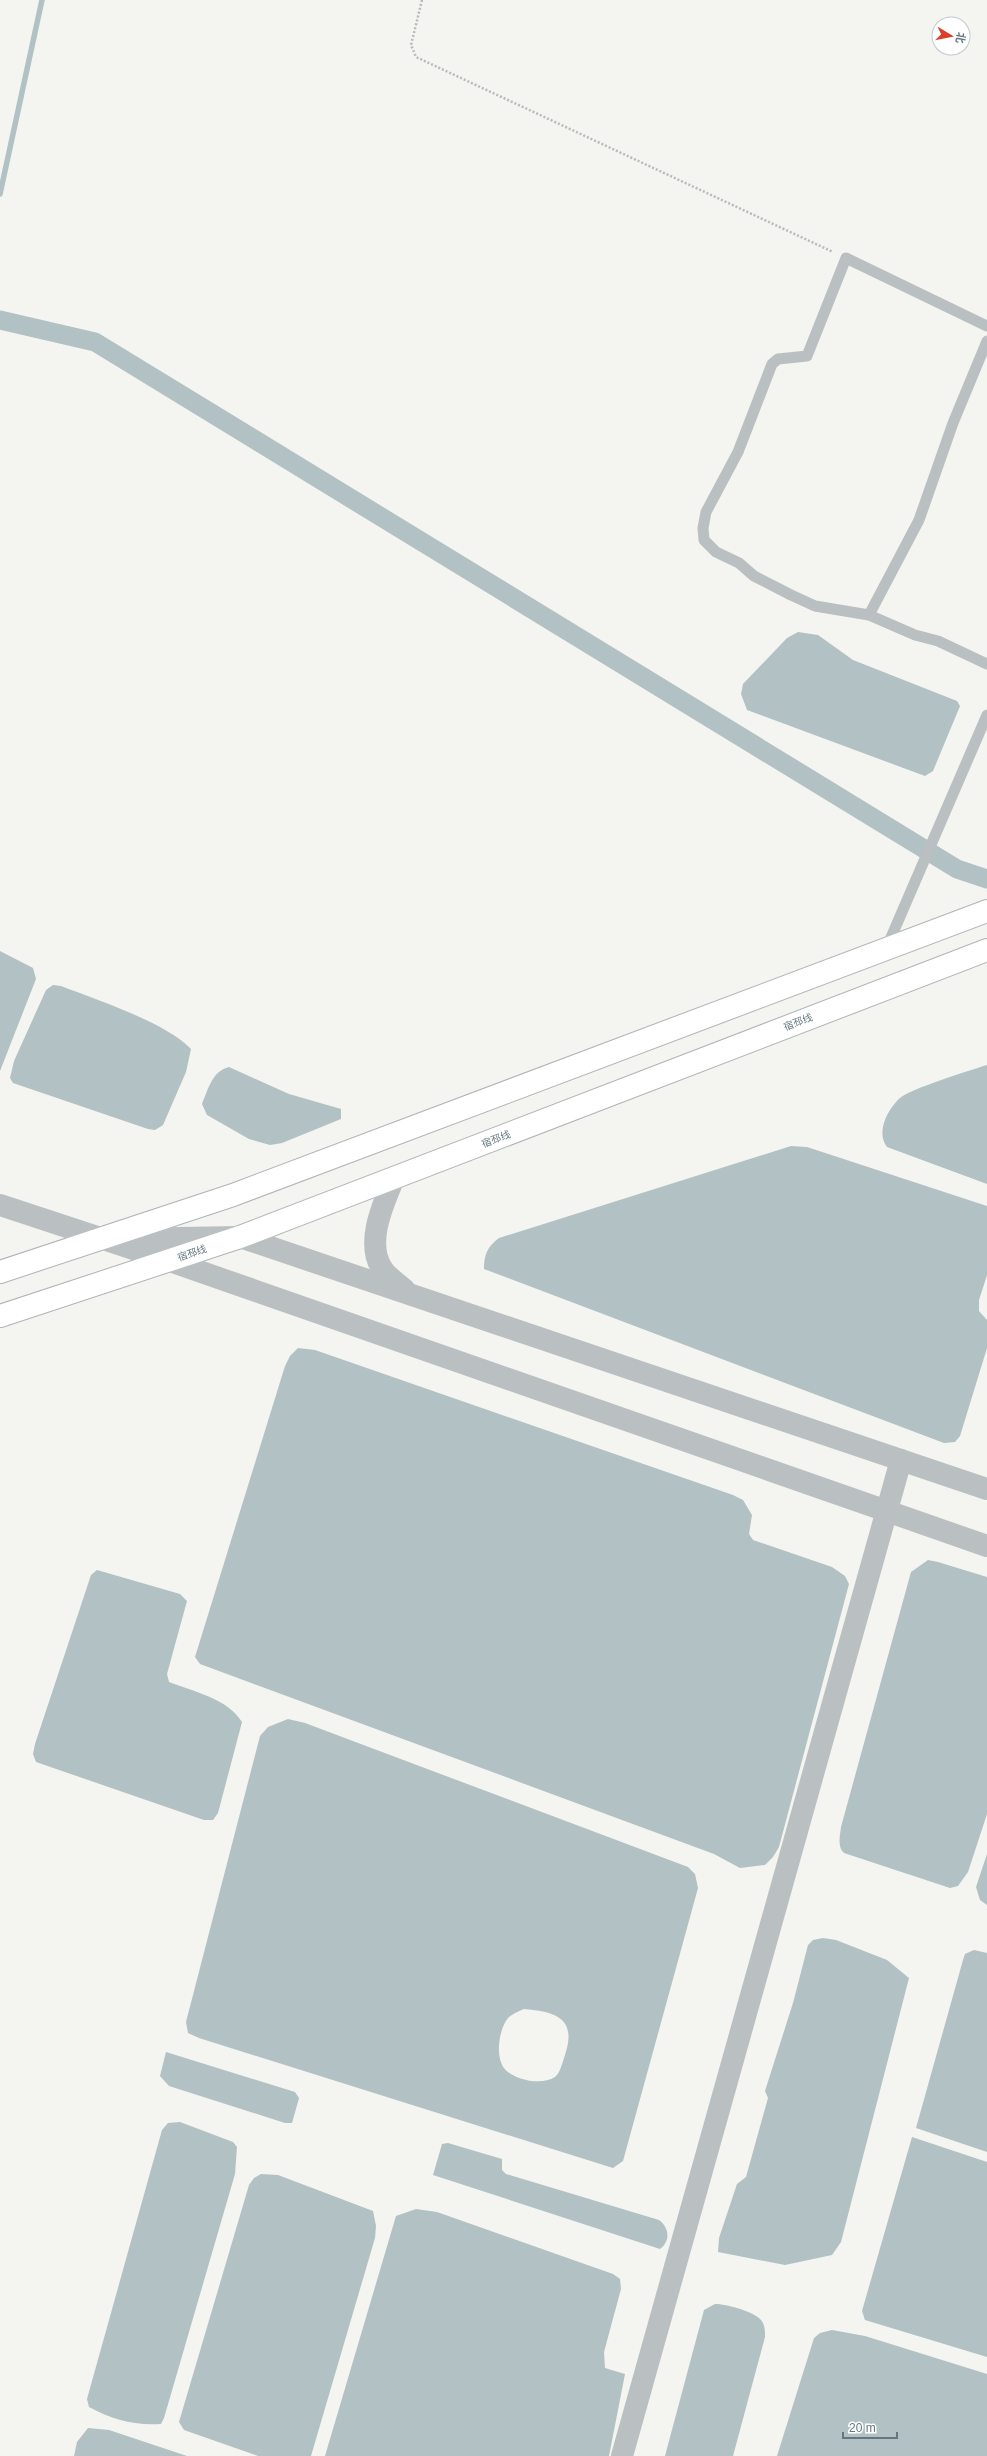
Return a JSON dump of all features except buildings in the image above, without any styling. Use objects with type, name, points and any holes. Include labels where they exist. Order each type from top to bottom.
[{"type":"main road","points":[[0,1272],[232,1195],[987,911]]},
{"type":"main road","name":"宿邳线","points":[[0,1316],[240,1237],[987,950]]},
{"type":"street","points":[[394,1178],[380,1212],[376,1232],[376,1251],[382,1269],[410,1295]]},
{"type":"street","points":[[0,1205],[99,1239],[170,1261],[987,1546]]},
{"type":"street","points":[[99,1239],[240,1237],[987,1490]]},
{"type":"street","points":[[622,2456],[901,1460]]},
{"type":"lane","points":[[987,326],[846,258],[807,356],[778,359],[772,364],[738,452],[706,512],[703,528],[704,540],[716,552],[739,563],[754,576],[791,595],[815,606],[869,615],[915,635],[938,641],[987,664]]},
{"type":"lane","points":[[869,615],[919,520],[953,423],[987,341]]},
{"type":"lane","points":[[886,949],[987,715]]},
{"type":"path","points":[[422,0],[411,45],[416,57],[846,258]]},
{"type":"shaded area","points":[[798,632],[818,635],[853,660],[957,701],[960,706],[933,771],[925,776],[747,710],[741,694],[743,684],[787,638]]},
{"type":"shaded area","points":[[0,951],[33,968],[36,979],[0,1071]]},
{"type":"shaded area","points":[[53,985],[61,986],[93,998],[148,1021],[179,1039],[191,1049],[186,1072],[163,1125],[155,1130],[148,1129],[13,1083],[10,1078],[14,1061],[46,990]]},
{"type":"shaded area","points":[[987,1065],[987,1184],[887,1147],[883,1135],[884,1121],[895,1103],[900,1098],[928,1085]]},
{"type":"shaded area","points":[[229,1067],[289,1094],[341,1109],[341,1119],[282,1143],[270,1145],[249,1139],[207,1115],[202,1104],[211,1082],[218,1072]]},
{"type":"shaded area","points":[[791,1146],[807,1147],[987,1206],[987,1275],[979,1300],[979,1311],[987,1320],[987,1348],[960,1436],[955,1442],[944,1443],[484,1269],[487,1252],[499,1238]]},
{"type":"shaded area","points":[[298,1348],[315,1350],[733,1495],[743,1500],[752,1515],[749,1534],[753,1540],[832,1567],[845,1576],[849,1584],[779,1847],[773,1857],[765,1865],[740,1868],[714,1854],[200,1664],[195,1657],[285,1366],[290,1356]]},
{"type":"shaded area","points":[[928,1560],[987,1577],[987,1814],[968,1872],[958,1886],[950,1888],[844,1853],[840,1847],[841,1827],[911,1572]]},
{"type":"shaded area","points":[[97,1570],[180,1594],[187,1601],[167,1674],[169,1682],[219,1701],[236,1714],[242,1722],[218,1813],[213,1820],[204,1820],[36,1762],[33,1754],[35,1744],[91,1575]]},
{"type":"shaded area","points":[[288,1719],[305,1723],[688,1867],[695,1874],[698,1888],[623,2161],[613,2168],[199,2038],[188,2033],[186,2022],[260,1736],[268,1727]],"holes":[[[524,2009],[547,2012],[562,2020],[566,2026],[568,2034],[568,2045],[562,2066],[555,2077],[542,2081],[520,2078],[508,2072],[501,2063],[499,2050],[500,2035],[508,2018]]]},
{"type":"shaded area","points":[[987,1854],[987,1905],[980,1900],[976,1887]]},
{"type":"shaded area","points":[[823,1938],[836,1940],[887,1960],[909,1978],[841,2242],[832,2255],[785,2265],[718,2252],[719,2238],[737,2184],[746,2177],[768,2098],[765,2091],[793,2003],[808,1945],[813,1940]]},
{"type":"shaded area","points":[[974,1950],[987,1953],[987,2152],[916,2128],[963,1960],[965,1954]]},
{"type":"shaded area","points":[[166,2052],[295,2092],[299,2098],[292,2123],[285,2123],[169,2086],[160,2076]]},
{"type":"shaded area","points":[[180,2122],[233,2142],[237,2147],[235,2174],[164,2418],[161,2424],[133,2423],[106,2415],[89,2407],[87,2399],[162,2130],[168,2123]]},
{"type":"shaded area","points":[[912,2137],[987,2162],[987,2357],[865,2320],[862,2311]]},
{"type":"shaded area","points":[[448,2143],[502,2159],[502,2170],[506,2174],[659,2220],[667,2230],[666,2242],[660,2249],[433,2175],[442,2144]]},
{"type":"shaded area","points":[[261,2174],[278,2175],[373,2211],[376,2226],[375,2238],[311,2456],[258,2456],[184,2430],[179,2422],[249,2185],[254,2178]]},
{"type":"shaded area","points":[[416,2209],[437,2212],[613,2274],[620,2279],[621,2289],[604,2352],[605,2368],[625,2374],[609,2456],[325,2456],[396,2216]]},
{"type":"shaded area","points":[[715,2304],[732,2307],[751,2313],[762,2321],[765,2330],[765,2337],[733,2456],[665,2456],[704,2310]]},
{"type":"shaded area","points":[[832,2330],[865,2336],[987,2374],[987,2456],[777,2456],[814,2338],[820,2333]]},
{"type":"shaded area","points":[[88,2428],[109,2430],[187,2456],[74,2456],[77,2442]]},
{"type":"waterway","points":[[0,194],[42,0]]},
{"type":"waterway","points":[[0,320],[95,342],[957,869],[987,879]]}]
